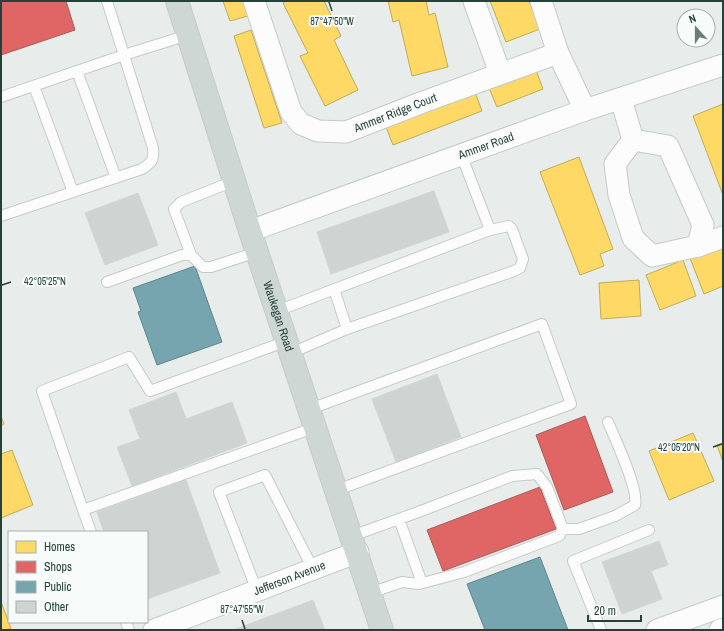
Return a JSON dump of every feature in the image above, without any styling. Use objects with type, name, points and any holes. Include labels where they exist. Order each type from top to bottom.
[{"type":"main road","name":"Waukegan Road","points":[[177,1],[250,231],[355,544],[382,630]]},
{"type":"street","name":"Ammer Ridge Court","points":[[254,1],[291,112],[301,124],[318,131],[346,132],[500,73],[558,53]]},
{"type":"street","points":[[474,1],[500,73]]},
{"type":"street","points":[[541,1],[558,53],[585,110]]},
{"type":"street","name":"Ammer Road","points":[[250,231],[585,110],[723,66]]},
{"type":"street","points":[[621,99],[633,140]]},
{"type":"street","points":[[633,140],[668,146],[703,225],[698,246]]},
{"type":"street","points":[[633,140],[615,164],[619,195],[633,238],[652,256],[698,246],[723,237]]},
{"type":"street","name":"Jefferson Avenue","points":[[157,629],[314,569],[355,544]]},
{"type":"street","points":[[656,630],[723,606]]},
{"type":"lane","points":[[1,216],[142,169],[152,162],[154,157],[153,148],[107,1]]},
{"type":"lane","points":[[1,97],[124,54],[188,35]]},
{"type":"lane","points":[[78,70],[116,178]]},
{"type":"lane","points":[[34,86],[73,192]]},
{"type":"lane","points":[[461,154],[490,230]]},
{"type":"lane","points":[[234,181],[181,202],[174,209],[191,255],[203,267],[211,267],[257,252]]},
{"type":"lane","points":[[91,531],[42,391],[129,357],[150,390],[347,329],[514,271],[520,268],[523,259],[512,229],[509,226],[505,226],[490,230],[277,311]]},
{"type":"lane","points":[[107,282],[182,255],[191,255]]},
{"type":"lane","points":[[334,289],[347,329]]},
{"type":"lane","points":[[83,510],[542,324],[571,404],[337,490]]},
{"type":"lane","points":[[563,529],[580,529],[615,516],[635,505],[636,500],[634,488],[608,422]]},
{"type":"lane","points":[[355,544],[399,519],[512,476],[537,474],[546,487],[563,529]]},
{"type":"lane","points":[[257,591],[219,492],[265,475],[314,569]]},
{"type":"lane","points":[[399,519],[422,583]]},
{"type":"lane","points":[[370,592],[402,582],[419,584],[464,572],[559,536],[563,529]]},
{"type":"lane","points":[[601,630],[573,561],[649,530]]},
{"type":"building: Homes","points":[[223,1],[243,1],[248,16],[230,21]]},
{"type":"building: Homes","points":[[286,1],[324,1],[341,36],[334,40],[358,90],[325,106],[300,56],[308,53],[283,3]]},
{"type":"building: Homes","points":[[388,1],[426,1],[429,15],[435,13],[448,67],[412,76],[399,20],[393,22]]},
{"type":"building: Homes","points":[[490,1],[529,1],[540,29],[506,42]]},
{"type":"building: Homes","points":[[251,30],[282,123],[264,128],[234,36]]},
{"type":"building: Homes","points":[[536,70],[543,89],[497,107],[489,88]]},
{"type":"building: Homes","points":[[475,92],[482,111],[393,145],[386,127]]},
{"type":"building: Homes","points":[[723,104],[723,195],[693,116]]},
{"type":"building: Homes","points":[[579,157],[613,249],[600,254],[604,266],[580,275],[540,172]]},
{"type":"building: Homes","points":[[723,245],[723,286],[704,294],[690,258]]},
{"type":"building: Homes","points":[[683,260],[696,296],[660,310],[646,275]]},
{"type":"building: Homes","points":[[639,280],[641,316],[601,319],[599,283]]},
{"type":"building: Homes","points":[[1,416],[4,424],[1,426]]},
{"type":"building: Homes","points":[[693,433],[714,481],[669,500],[649,451]]},
{"type":"building: Homes","points":[[723,443],[723,462],[717,445]]},
{"type":"building: Homes","points":[[12,450],[33,505],[1,518],[1,454]]},
{"type":"building: Homes","points":[[1,602],[11,628],[1,630]]},
{"type":"building: Shops","points":[[1,1],[66,1],[75,30],[1,55]]},
{"type":"building: Shops","points":[[585,416],[613,492],[564,510],[536,435]]},
{"type":"building: Shops","points":[[540,487],[556,529],[443,571],[427,530]]},
{"type":"building: Public","points":[[195,266],[222,342],[157,365],[138,312],[141,311],[133,288]]},
{"type":"building: Public","points":[[540,557],[568,630],[485,630],[467,584]]},
{"type":"building: Other","points":[[434,191],[449,232],[331,274],[317,232]]},
{"type":"building: Other","points":[[138,193],[158,245],[105,265],[85,213]]},
{"type":"building: Other","points":[[437,374],[461,437],[396,462],[372,399]]},
{"type":"building: Other","points":[[176,392],[186,419],[232,402],[247,443],[132,486],[117,447],[140,439],[129,410]]},
{"type":"building: Other","points":[[186,480],[220,573],[148,599],[148,531],[104,531],[97,512]]},
{"type":"building: Other","points":[[659,541],[668,565],[651,571],[662,599],[622,614],[602,562]]},
{"type":"building: Other","points":[[313,600],[325,630],[233,630]]}]
